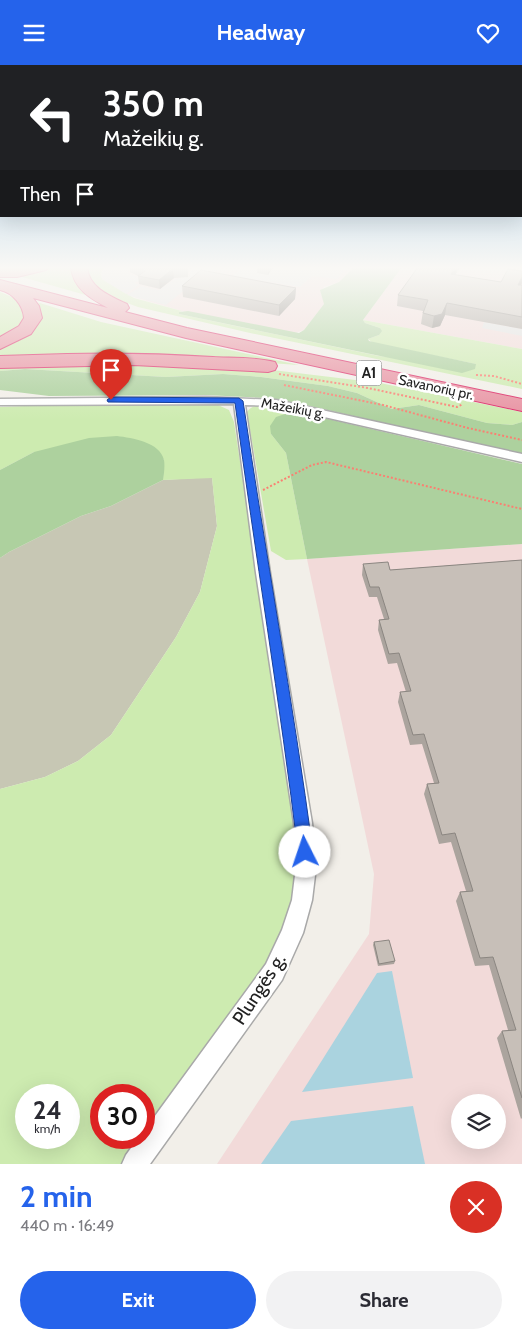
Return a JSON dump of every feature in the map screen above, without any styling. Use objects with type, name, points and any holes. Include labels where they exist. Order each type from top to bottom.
[{"type":"highway","points":[[0,344],[25,330],[33,318]]},
{"type":"highway","name":"Savanorių pr.","points":[[132,318],[186,333],[522,405]]},
{"type":"highway","name":"Savanorių pr.","points":[[162,318],[522,395]]},
{"type":"highway","points":[[0,362],[118,359],[233,363],[306,371],[468,394]]},
{"type":"street","name":"Mažeikių g.","points":[[0,402],[54,400],[239,401],[292,406],[522,458]]},
{"type":"street","name":"Plungės g.","points":[[135,1164],[274,972],[292,933],[302,900],[306,867],[303,823],[239,401]]},
{"type":"path","points":[[476,375],[522,384]]},
{"type":"path","points":[[284,385],[383,405],[468,428],[522,440]]},
{"type":"path","points":[[252,495],[312,465],[326,462],[522,509]]},
{"type":"shaded area","points":[[219,318],[313,318],[304,330],[295,333]]},
{"type":"shaded area","points":[[364,318],[522,318],[522,349],[363,320]]},
{"type":"shaded area","points":[[484,322],[522,329],[522,336],[482,328]]},
{"type":"shaded area","points":[[212,477],[217,526],[200,592],[176,637],[111,735],[78,761],[45,777],[0,789],[0,558],[81,516],[111,506],[163,480]]},
{"type":"shaded area","points":[[522,544],[522,1164],[217,1164],[369,934],[374,874],[307,559]]},
{"type":"green space","points":[[0,318],[27,318],[28,323],[0,341]]},
{"type":"green space","points":[[26,318],[89,318],[299,365],[179,357],[0,360],[0,347],[6,345]]},
{"type":"green space","points":[[187,318],[199,318],[379,356],[476,364],[373,343],[368,339],[379,335],[380,328],[365,323],[363,320],[522,349],[522,389]]},
{"type":"green space","points":[[200,318],[225,318],[299,333],[304,330],[313,318],[364,318],[363,320],[365,323],[380,328],[382,331],[379,335],[368,339],[369,341],[476,364],[475,369],[462,373]]},
{"type":"green space","points":[[40,362],[248,367],[380,383],[522,412],[522,422],[512,425],[487,423],[419,405],[392,409],[357,393],[328,386],[261,377],[223,374],[166,377],[25,369],[0,371],[0,365]]},
{"type":"green space","points":[[25,369],[166,377],[223,374],[328,386],[357,393],[392,409],[419,405],[487,423],[512,425],[522,422],[522,455],[310,406],[266,398],[206,395],[49,396],[0,390],[0,371]]},
{"type":"green space","points":[[50,405],[218,405],[229,410],[234,422],[296,831],[298,859],[293,898],[281,933],[262,972],[155,1120],[155,1084],[90,1084],[90,1149],[134,1149],[122,1164],[0,1164],[0,789],[45,777],[78,761],[111,735],[176,637],[200,592],[217,526],[212,478],[163,480],[164,459],[34,452],[0,470],[0,407]]},
{"type":"green space","points":[[269,405],[311,415],[285,414],[271,434],[286,453],[307,559],[286,560],[271,551],[247,412],[254,406]]},
{"type":"green space","points":[[285,414],[311,415],[522,464],[522,544],[307,559],[286,453],[271,434],[270,426],[276,417]]},
{"type":"green space","points":[[117,436],[145,442],[157,449],[164,460],[163,480],[111,506],[81,516],[0,558],[0,470],[34,452],[89,438]]},
{"type":"water","points":[[392,971],[413,1078],[302,1092],[377,973]]},
{"type":"water","points":[[413,1106],[425,1164],[261,1164],[291,1121]]},
{"type":"building","points":[[522,560],[522,1098],[502,1031],[516,1030],[493,957],[480,958],[460,892],[473,891],[455,833],[442,835],[427,784],[439,783],[424,734],[413,735],[400,692],[411,691],[399,653],[389,654],[379,620],[389,619],[379,587],[370,587],[363,564],[388,562],[390,570]]},
{"type":"building","points":[[389,940],[395,961],[379,964],[374,942]]},
{"type":"route","points":[[111,400],[239,401],[260,553],[303,823],[305,852]]}]
